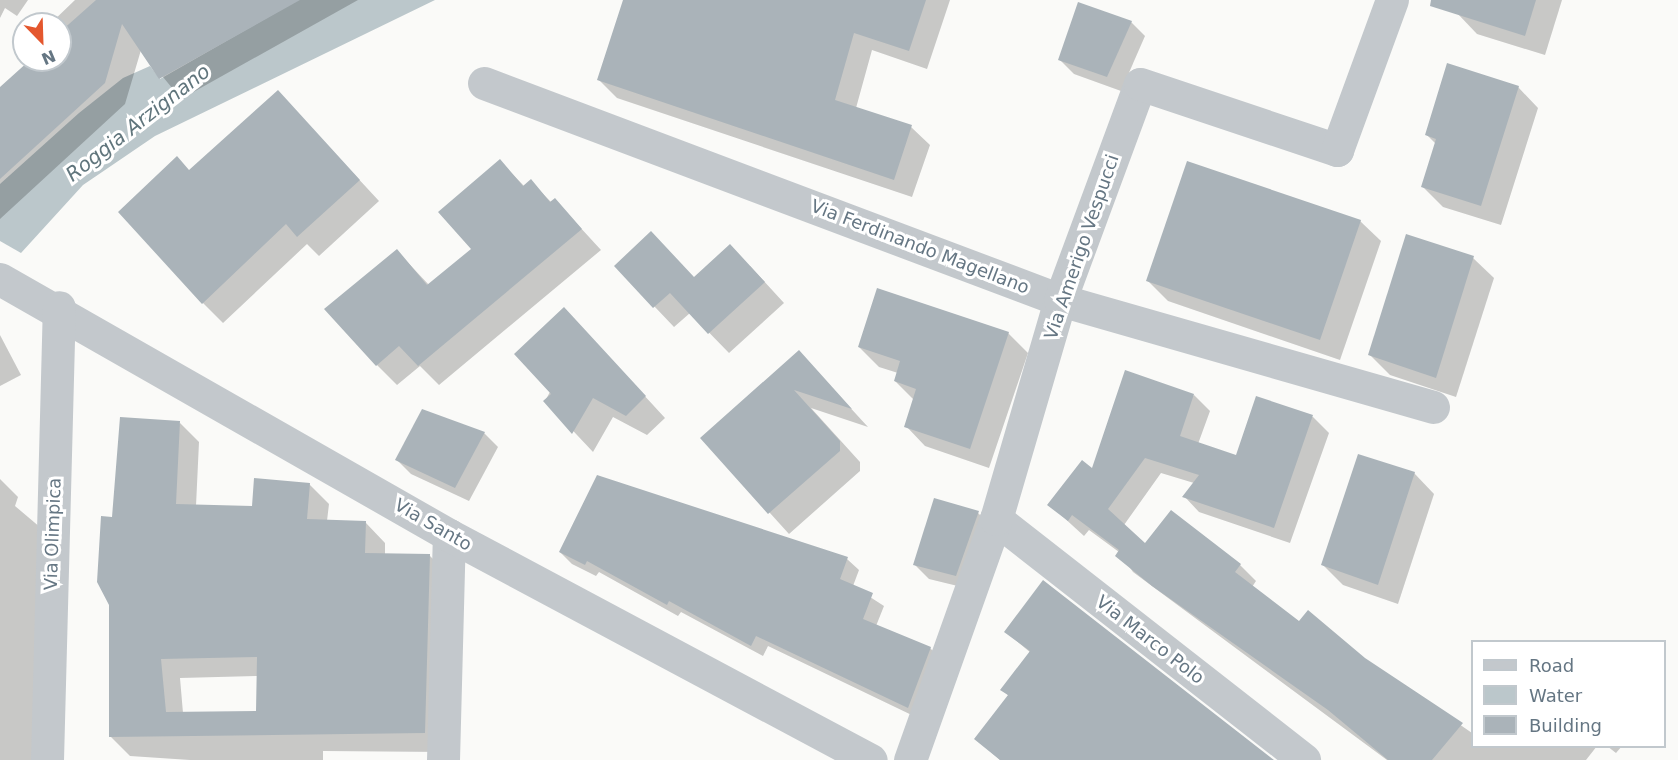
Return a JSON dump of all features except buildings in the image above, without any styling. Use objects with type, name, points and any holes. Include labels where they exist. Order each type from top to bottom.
[{"type":"street","name":"Via Amerigo Vespucci","points":[[910,760],[996,519],[1060,300],[1140,84],[1337,150],[1392,0]]},
{"type":"street","name":"Via Ferdinando Magellano","points":[[484,83],[1060,300],[1432,407]]},
{"type":"street","name":"Via Santo","points":[[0,279],[59,308],[449,535],[871,760]]},
{"type":"street","name":"Via Olimpica","points":[[47,760],[59,308]]},
{"type":"street","name":"Via Marco Polo","points":[[996,519],[1304,760]]},
{"type":"street","points":[[443,760],[449,535]]},
{"type":"water","name":"Roggia Arzignano","points":[[298,0],[435,0],[155,136],[83,185],[21,253],[0,241],[0,184],[79,113],[123,78],[150,66],[160,79]]}]
